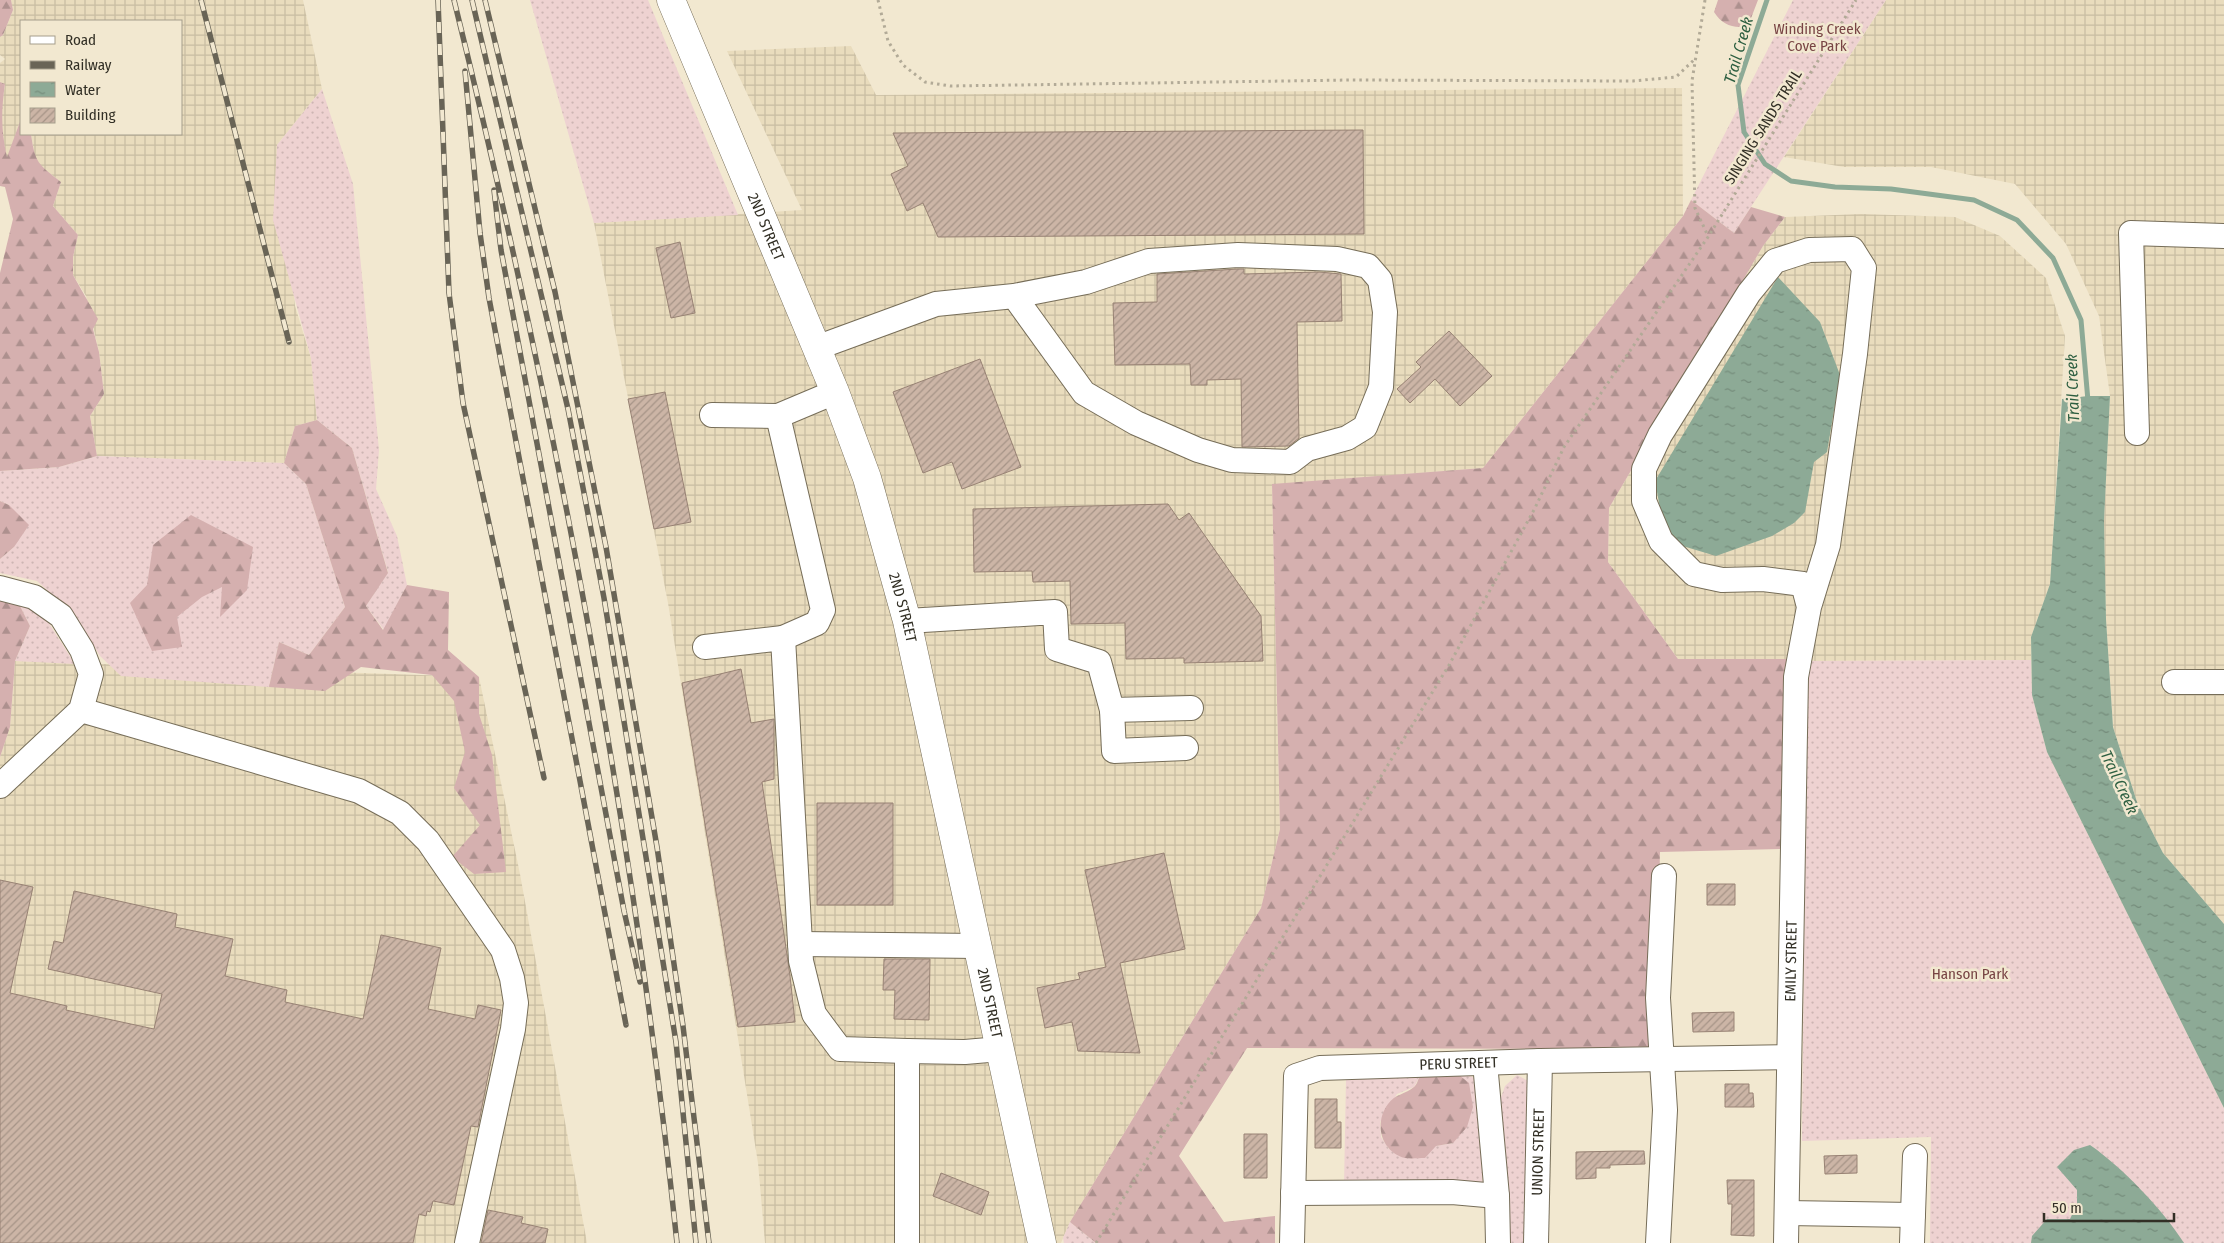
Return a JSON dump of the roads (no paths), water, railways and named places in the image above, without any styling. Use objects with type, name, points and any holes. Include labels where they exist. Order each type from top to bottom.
[{"type":"main road","name":"2ND STREET","points":[[671,0],[835,392],[867,478],[907,621],[1042,1243]]},
{"type":"street","points":[[2137,432],[2131,233],[2224,236]]},
{"type":"street","name":"EMILY STREET","points":[[1786,1243],[1796,677],[1809,607],[1828,545],[1854,354],[1864,268],[1852,249],[1809,250],[1775,261],[1749,293],[1660,435],[1644,469],[1644,501],[1661,541],[1694,574],[1722,580],[1763,579],[1803,584],[1809,607]]},
{"type":"street","points":[[816,348],[936,304],[1014,296],[1086,282],[1148,262],[1238,255],[1336,259],[1368,266],[1380,280],[1385,312],[1381,387],[1365,427],[1347,438],[1307,449],[1290,462],[1232,460],[1198,450],[1136,423],[1084,393],[1014,296]]},
{"type":"street","points":[[712,415],[778,416],[835,392]]},
{"type":"street","points":[[705,647],[783,638],[817,623],[823,610],[778,416]]},
{"type":"street","points":[[0,588],[34,596],[61,616],[82,650],[91,674],[81,710],[0,786]]},
{"type":"street","points":[[907,621],[1055,612],[1057,649],[1099,662],[1112,710],[1114,751],[1186,748]]},
{"type":"street","points":[[783,638],[801,961],[814,1014],[840,1049],[907,1052],[966,1052],[1000,1049]]},
{"type":"street","points":[[2174,682],[2224,682]]},
{"type":"street","points":[[1112,710],[1191,708]]},
{"type":"street","points":[[81,710],[359,791],[400,813],[428,841],[503,950],[512,978],[516,1003],[468,1243]]},
{"type":"street","points":[[1658,1243],[1664,1110],[1663,1059],[1658,998],[1664,876]]},
{"type":"street","points":[[800,944],[978,946]]},
{"type":"street","points":[[907,1052],[907,1243]]},
{"type":"street","name":"PERU STREET","points":[[1292,1243],[1296,1076],[1320,1068],[1540,1061],[1789,1057]]},
{"type":"street","name":"UNION STREET","points":[[1536,1243],[1540,1061]]},
{"type":"street","points":[[1485,1063],[1497,1196],[1498,1243]]},
{"type":"street","points":[[1912,1243],[1916,1156]]},
{"type":"street","points":[[1293,1193],[1452,1192],[1497,1196]]},
{"type":"street","points":[[1787,1213],[1914,1215]]},
{"type":"water","points":[[1778,277],[1820,322],[1840,375],[1827,452],[1814,462],[1805,512],[1794,523],[1772,536],[1716,556],[1666,541],[1655,481]]},
{"type":"water","points":[[2110,396],[2104,521],[2106,619],[2113,727],[2137,802],[2163,853],[2224,924],[2224,1108],[2047,752],[2032,695],[2031,637],[2050,584],[2062,399]]},
{"type":"water","points":[[2090,1145],[2115,1165],[2141,1190],[2165,1217],[2184,1243],[2031,1243],[2032,1236],[2047,1219],[2070,1219],[2077,1204],[2077,1190],[2057,1167],[2074,1150]]},
{"type":"waterway","name":"Trail Creek","points":[[1767,0],[1738,85],[1744,132],[1765,164],[1791,181],[1835,187],[1891,189],[1974,200],[2017,220],[2053,258],[2081,320],[2088,401]]},
{"type":"railway","points":[[201,0],[289,342]]},
{"type":"railway","points":[[438,0],[449,293],[463,403],[544,778]]},
{"type":"railway","points":[[454,0],[525,308],[587,618],[614,773],[638,930],[659,1086],[677,1243]]},
{"type":"railway","points":[[472,0],[568,409],[604,598],[676,1042],[696,1243]]},
{"type":"railway","points":[[485,0],[555,292],[606,547],[657,847],[683,1026],[709,1243]]},
{"type":"railway","points":[[465,71],[480,233],[489,298],[626,1025]]},
{"type":"railway","points":[[494,190],[501,250],[624,911],[640,982]]},
{"type":"park label","name":"Winding Creek Cove Park","points":[[1817,38]]},
{"type":"park label","name":"Hanson Park","points":[[1970,974]]}]
